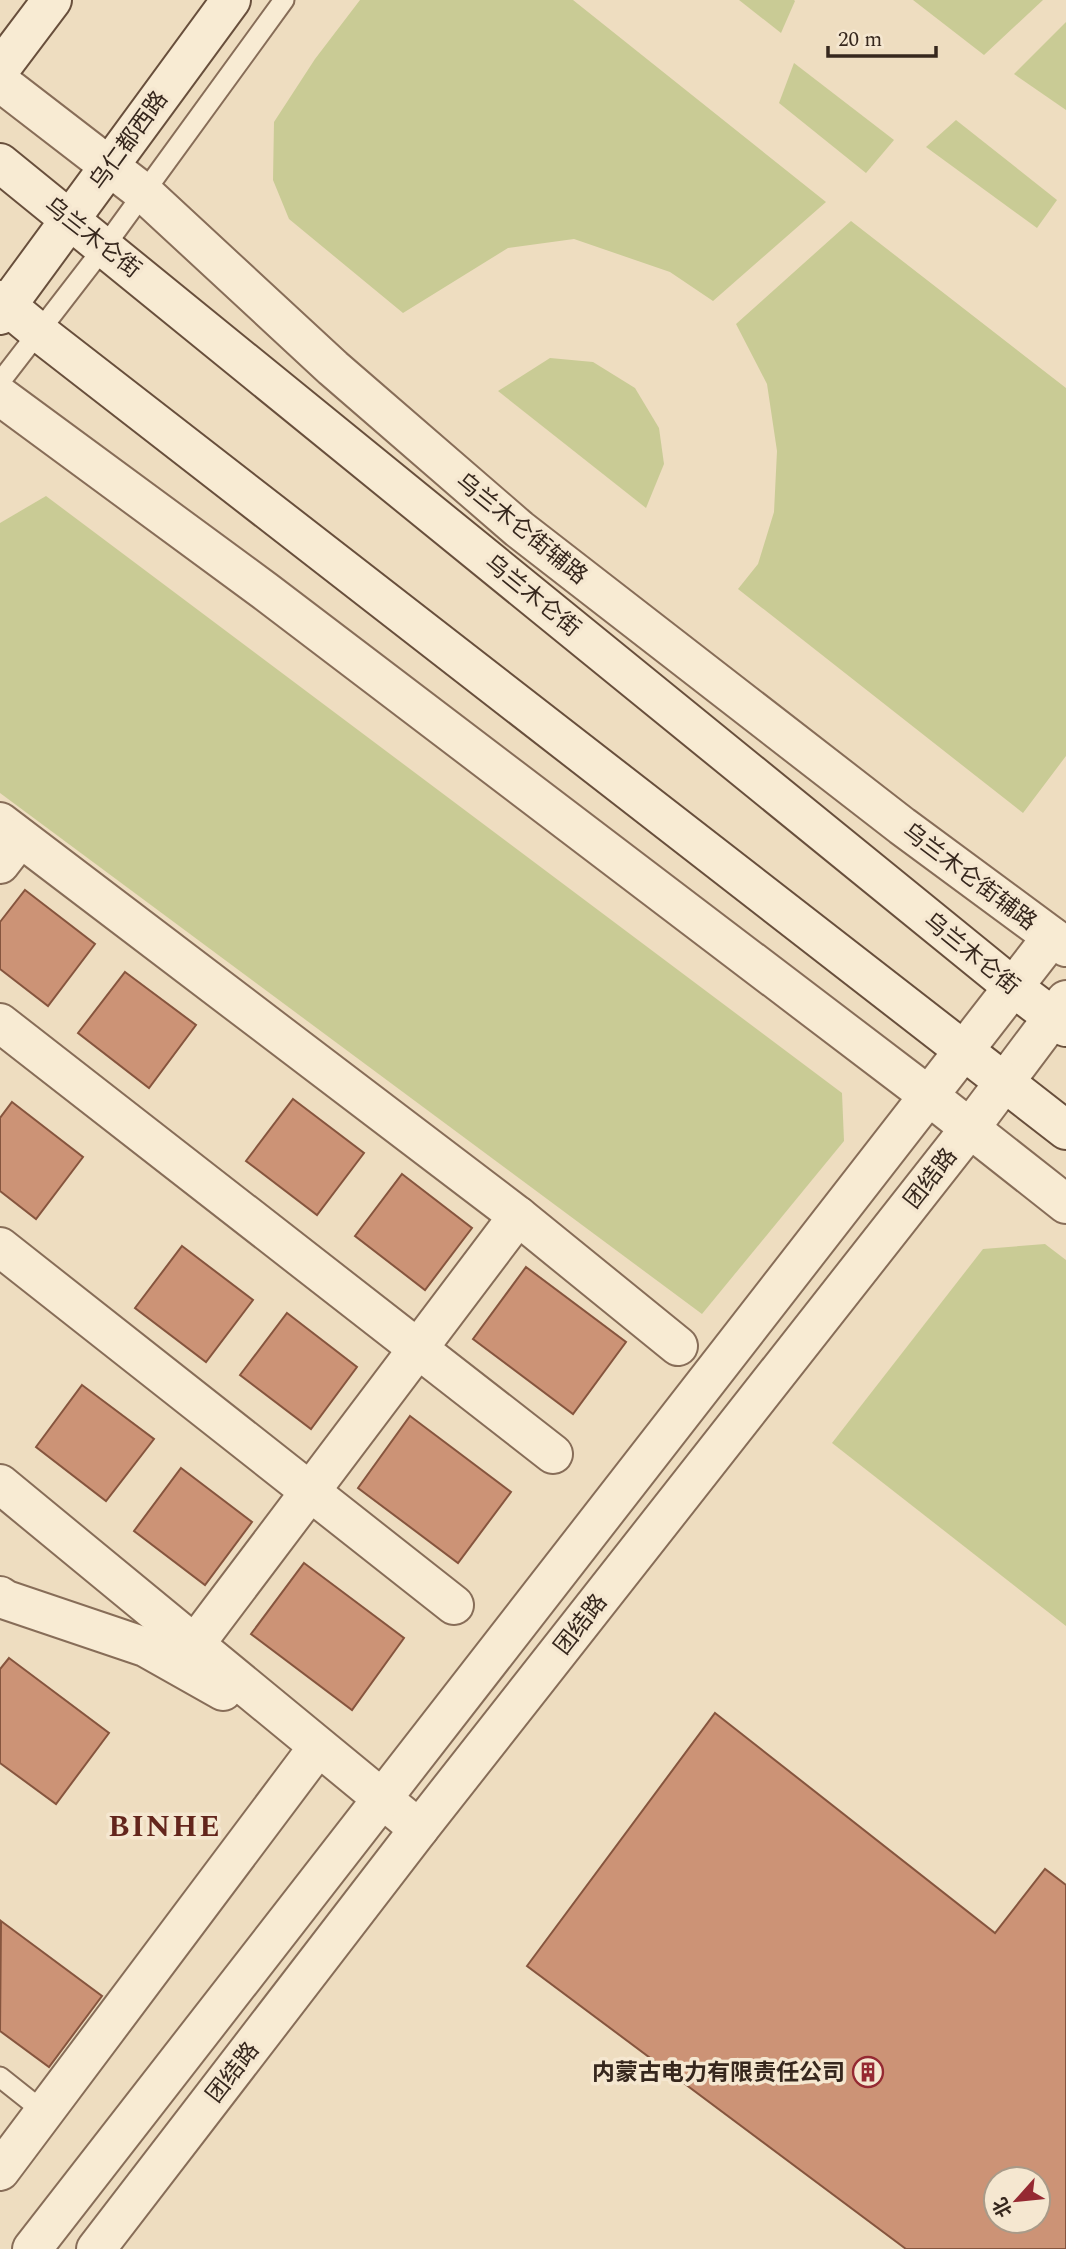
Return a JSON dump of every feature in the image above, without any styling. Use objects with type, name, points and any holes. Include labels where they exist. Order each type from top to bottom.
[{"type":"street","points":[[0,69],[52,0]]},
{"type":"street","name":"乌仁都西路","points":[[2,306],[71,221],[231,0]]},
{"type":"street","name":"乌兰木仑街辅路","points":[[0,82],[144,193],[333,369],[519,529],[880,809],[1059,942]]},
{"type":"street","name":"乌兰木仑街","points":[[0,163],[1013,987],[1061,1015]]},
{"type":"street","points":[[2,306],[1066,1130]]},
{"type":"street","points":[[0,396],[276,600],[929,1096],[1066,1204]]},
{"type":"street","points":[[7,841],[518,1216],[678,1346]]},
{"type":"street","points":[[32,2249],[962,1051],[1013,987],[1059,942]]},
{"type":"street","name":"团结路","points":[[96,2249],[419,1829],[970,1128],[1003,1082],[1061,1015]]},
{"type":"street","points":[[0,1023],[553,1454]]},
{"type":"street","points":[[195,1644],[518,1216]]},
{"type":"street","points":[[0,1247],[454,1605]]},
{"type":"street","points":[[0,1484],[419,1829]]},
{"type":"street","points":[[0,1596],[145,1647],[318,1747]]},
{"type":"street","points":[[0,2171],[318,1747]]},
{"type":"lane","points":[[0,382],[105,246],[284,0]]},
{"type":"lane","points":[[0,2077],[44,2112]]},
{"type":"green space","points":[[360,0],[573,0],[826,202],[713,301],[670,272],[574,239],[508,248],[403,313],[289,219],[273,180],[274,122],[315,59]]},
{"type":"green space","points":[[739,0],[794,0],[795,1],[781,33]]},
{"type":"green space","points":[[913,0],[1043,0],[984,55]]},
{"type":"green space","points":[[1066,22],[1066,110],[1014,74]]},
{"type":"green space","points":[[794,63],[894,140],[866,173],[779,103]]},
{"type":"green space","points":[[956,120],[1057,200],[1037,228],[926,147]]},
{"type":"green space","points":[[851,221],[1066,388],[1066,756],[1023,813],[738,589],[758,564],[774,512],[777,451],[767,384],[736,324]]},
{"type":"green space","points":[[550,358],[593,362],[635,388],[659,428],[664,464],[646,508],[498,391]]},
{"type":"green space","points":[[46,496],[842,1093],[844,1141],[702,1314],[0,793],[0,523]]},
{"type":"green space","points":[[1045,1244],[1066,1260],[1066,1626],[832,1443],[983,1249]]},
{"type":"building","points":[[25,890],[95,944],[48,1006],[0,969],[0,922]]},
{"type":"building","points":[[125,972],[196,1025],[149,1088],[78,1033]]},
{"type":"building","points":[[293,1099],[364,1153],[317,1215],[246,1161]]},
{"type":"building","points":[[12,1102],[83,1157],[36,1219],[0,1191],[0,1118]]},
{"type":"building","points":[[402,1174],[472,1228],[425,1290],[355,1236]]},
{"type":"building","points":[[182,1246],[253,1300],[206,1362],[135,1308]]},
{"type":"building","points":[[526,1267],[626,1342],[573,1414],[473,1339]]},
{"type":"building","points":[[287,1313],[357,1367],[311,1429],[240,1375]]},
{"type":"building","points":[[82,1385],[154,1439],[106,1501],[36,1447]]},
{"type":"building","points":[[410,1416],[511,1492],[458,1563],[358,1488]]},
{"type":"building","points":[[181,1468],[252,1522],[205,1585],[134,1531]]},
{"type":"building","points":[[304,1563],[404,1638],[352,1710],[251,1634]]},
{"type":"building","points":[[9,1658],[109,1733],[56,1804],[0,1763],[0,1669]]},
{"type":"building","name":"内蒙古电力有限责任公司","points":[[715,1713],[995,1933],[1045,1869],[1066,1885],[1066,2249],[906,2249],[527,1966]]},
{"type":"building","points":[[1,1921],[102,1996],[49,2067],[0,2031]]},
{"type":"place","name":"内蒙古电力有限责任公司","points":[[868,2072]]},
{"type":"district","name":"BINHE","points":[[165,1826]]}]
